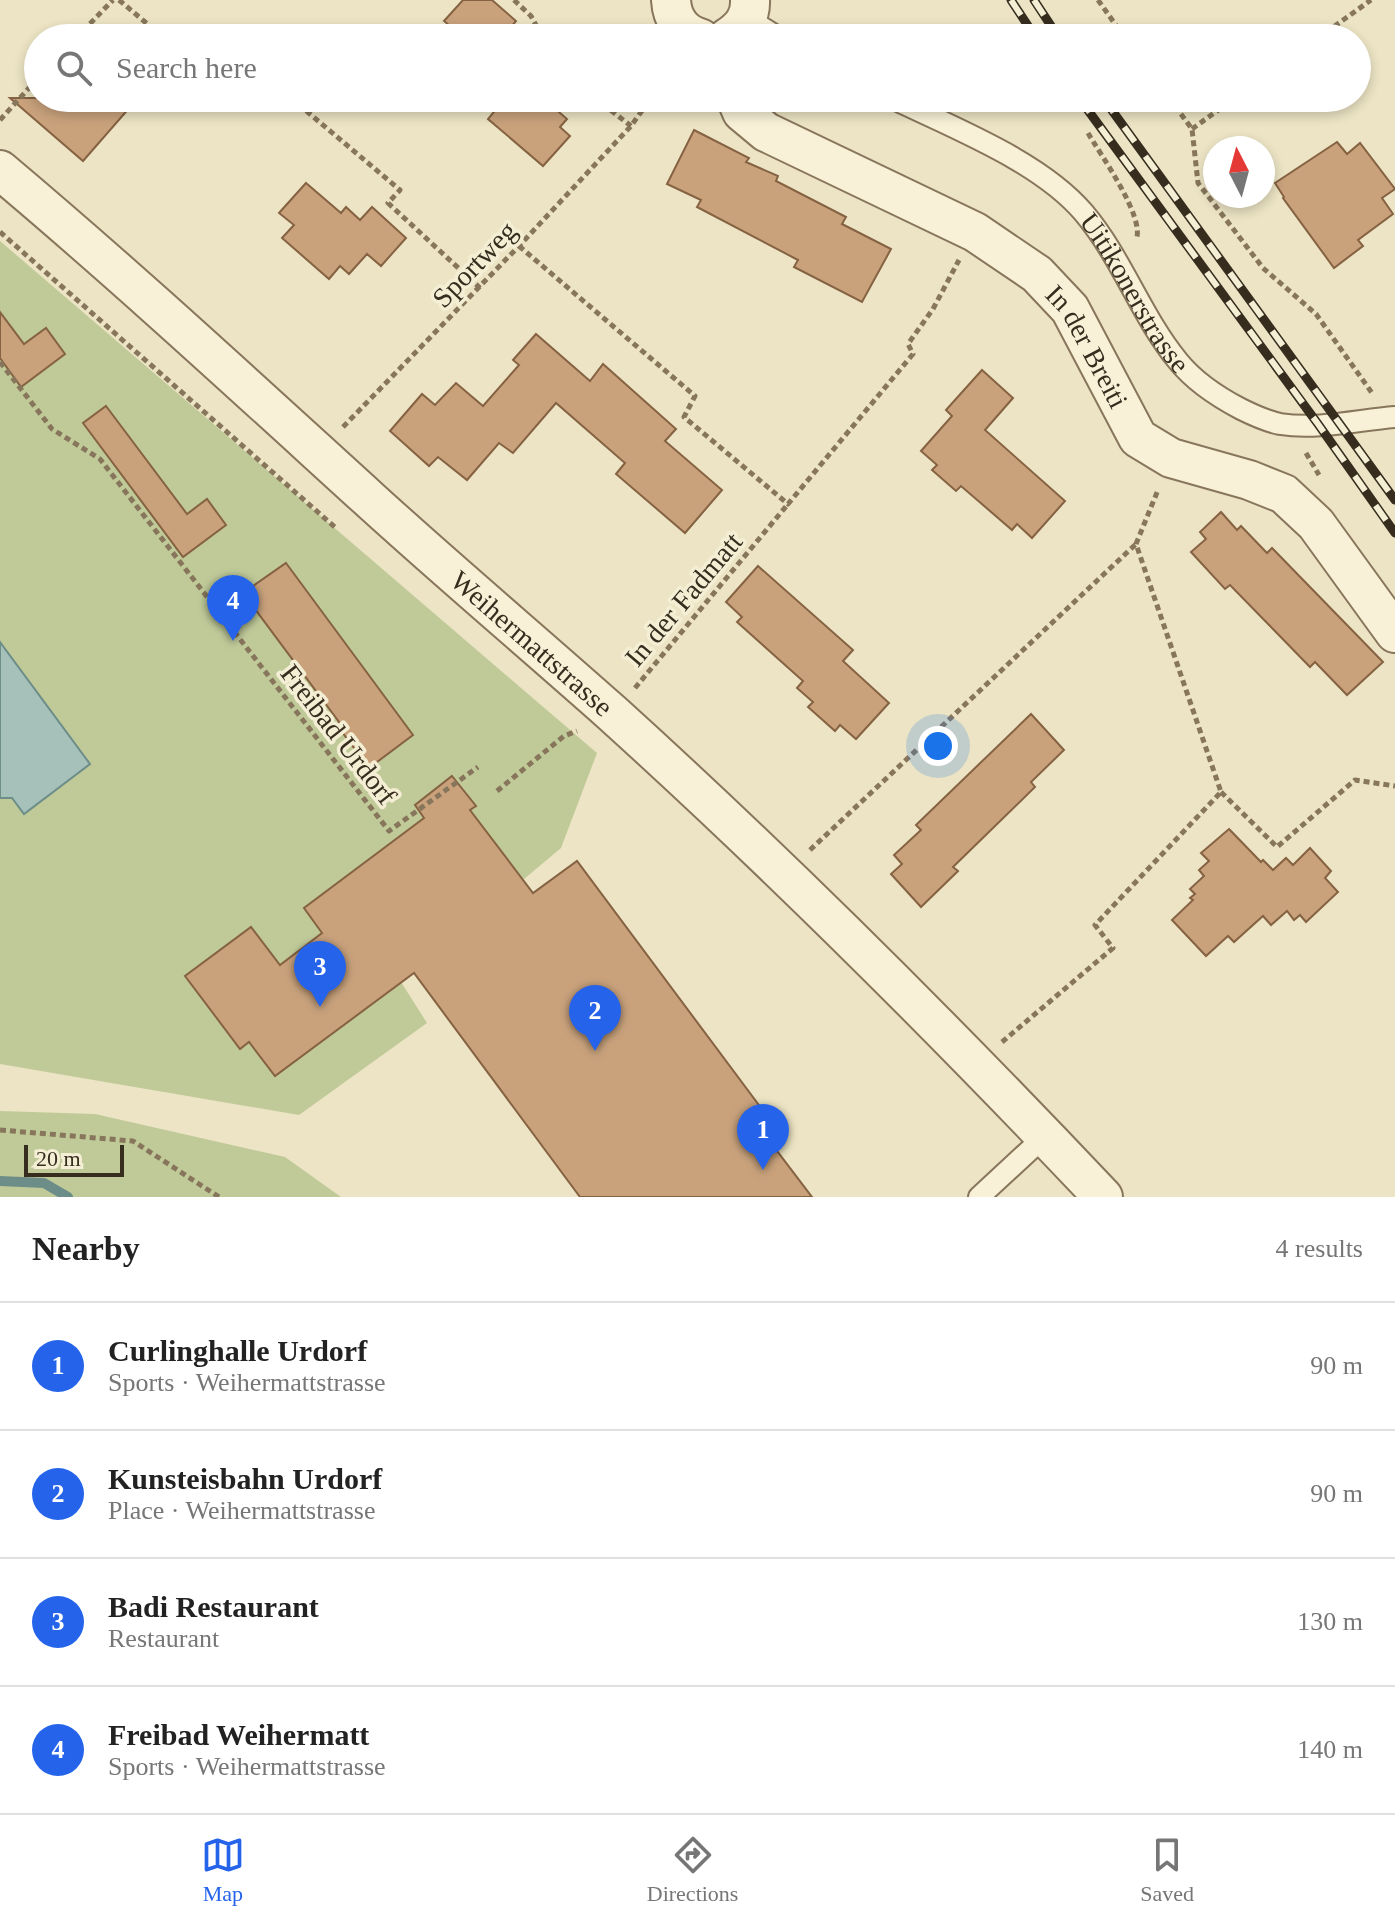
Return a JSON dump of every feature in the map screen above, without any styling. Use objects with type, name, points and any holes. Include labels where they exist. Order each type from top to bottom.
[{"type":"street","points":[[671,0],[674,18],[678,24]]},
{"type":"street","name":"In der Breiti","points":[[742,112],[766,132],[975,232],[1037,274],[1070,309],[1138,438],[1171,458],[1249,480],[1284,494],[1316,524],[1395,633]]},
{"type":"street","name":"Weihermattstrasse","points":[[0,170],[108,261],[613,715],[977,1064],[1103,1197]]},
{"type":"lane","name":"Uitikonerstrasse","points":[[921,112],[997,149],[1040,175],[1083,211],[1121,265],[1154,325],[1179,362],[1220,398],[1259,418],[1281,424],[1392,417]]},
{"type":"lane","points":[[979,1197],[1045,1136]]},
{"type":"path","points":[[91,24],[116,0],[146,24]]},
{"type":"path","points":[[514,0],[535,24]]},
{"type":"path","points":[[1098,0],[1115,24]]},
{"type":"path","points":[[1338,24],[1371,0]]},
{"type":"path","points":[[0,120],[24,93]]},
{"type":"path","points":[[308,112],[400,190],[388,203],[480,288]]},
{"type":"path","points":[[613,112],[631,126]]},
{"type":"path","name":"Sportweg","points":[[320,452],[480,288],[641,112]]},
{"type":"path","points":[[1179,112],[1192,129],[1198,183],[1263,268],[1316,314],[1392,417]]},
{"type":"path","points":[[1192,129],[1216,112]]},
{"type":"path","points":[[1088,133],[1136,217],[1139,236],[1121,265]]},
{"type":"path","points":[[0,232],[337,529]]},
{"type":"path","name":"In der Fadmatt","points":[[497,791],[564,736],[613,715],[913,354],[908,344],[933,309],[975,232]]},
{"type":"path","points":[[519,246],[695,396],[684,417],[788,504]]},
{"type":"path","name":"Freibad Urdorf","points":[[0,362],[52,429],[100,459],[389,831],[478,767]]},
{"type":"path","points":[[783,876],[1136,544],[1171,458]]},
{"type":"path","points":[[1136,544],[1221,792],[1277,847],[1355,780],[1395,786]]},
{"type":"path","points":[[977,1064],[1113,948],[1095,925],[1221,792]]},
{"type":"path","points":[[0,1130],[133,1141],[219,1197]]},
{"type":"green space","points":[[0,241],[597,753],[561,848],[401,982],[427,1023],[299,1115],[0,1064]]},
{"type":"green space","points":[[0,1111],[95,1114],[285,1157],[341,1197],[0,1197]]},
{"type":"water","points":[[0,642],[90,764],[24,814],[12,798],[0,798]]},
{"type":"building","points":[[463,0],[492,0],[516,21],[514,24],[448,24],[444,21]]},
{"type":"building","points":[[10,98],[24,98],[24,110]]},
{"type":"building","points":[[26,112],[126,112],[83,161]]},
{"type":"building","points":[[494,112],[559,112],[567,119],[560,127],[570,136],[543,166],[488,119]]},
{"type":"building","points":[[694,130],[749,158],[746,162],[778,176],[776,181],[846,217],[842,224],[891,249],[862,302],[794,267],[798,260],[697,207],[701,200],[667,184]]},
{"type":"building","points":[[1337,142],[1347,154],[1360,143],[1395,189],[1382,198],[1393,214],[1358,240],[1363,246],[1334,268],[1275,183]]},
{"type":"building","points":[[306,183],[341,213],[346,207],[360,220],[372,207],[406,238],[381,266],[367,254],[349,274],[340,266],[329,279],[282,238],[294,225],[279,213]]},
{"type":"building","points":[[0,312],[24,344],[46,328],[65,354],[21,387],[0,358]]},
{"type":"building","points":[[536,334],[590,381],[603,364],[676,429],[665,441],[722,490],[685,533],[616,474],[625,463],[556,403],[513,453],[499,443],[467,480],[438,457],[429,466],[390,431],[422,394],[435,405],[456,383],[483,406],[519,365],[513,360]]},
{"type":"building","points":[[982,370],[1013,398],[985,430],[1065,501],[1032,538],[1017,524],[1012,530],[961,486],[956,491],[932,470],[937,465],[921,451],[952,416],[946,410]]},
{"type":"building","points":[[106,406],[187,514],[207,499],[226,525],[183,557],[83,423]]},
{"type":"building","points":[[1221,512],[1237,530],[1241,526],[1267,553],[1272,548],[1383,662],[1347,695],[1315,662],[1310,667],[1230,585],[1225,589],[1191,552],[1206,539],[1200,532]]},
{"type":"building","points":[[286,563],[413,735],[369,768],[336,724],[339,722],[243,593]]},
{"type":"building","points":[[758,566],[853,650],[843,661],[889,703],[856,739],[840,725],[835,731],[808,707],[813,702],[797,688],[803,681],[737,622],[742,617],[726,602]]},
{"type":"building","points":[[1031,714],[1064,750],[1031,782],[1035,787],[953,867],[958,871],[921,907],[891,874],[902,864],[894,855],[921,830],[916,825]]},
{"type":"building","points":[[452,776],[476,806],[470,810],[533,893],[577,861],[773,1124],[762,1131],[812,1197],[580,1197],[414,973],[275,1076],[249,1042],[240,1049],[185,976],[251,927],[280,965],[322,933],[304,908],[424,818],[415,805]]},
{"type":"building","points":[[1229,829],[1273,870],[1286,858],[1293,865],[1310,848],[1331,871],[1325,878],[1338,892],[1306,922],[1300,915],[1294,920],[1287,911],[1271,925],[1263,916],[1234,942],[1228,936],[1206,956],[1172,920],[1193,900],[1190,898],[1195,894],[1190,889],[1204,876],[1199,870],[1209,861],[1201,853]]},
{"type":"waterway","points":[[0,1181],[44,1183],[68,1197]]},
{"type":"railway","points":[[1011,0],[1027,24]]},
{"type":"railway","points":[[1034,0],[1050,24]]},
{"type":"railway","points":[[1089,112],[1395,533]]},
{"type":"railway","points":[[1113,112],[1395,500]]},
{"type":"place","name":"Freibad Weihermatt","points":[[233,641]]},
{"type":"place","name":"Badi Restaurant","points":[[320,1007]]},
{"type":"place","name":"Kunsteisbahn Urdorf","points":[[595,1051]]},
{"type":"place","name":"Curlinghalle Urdorf","points":[[763,1170]]}]
